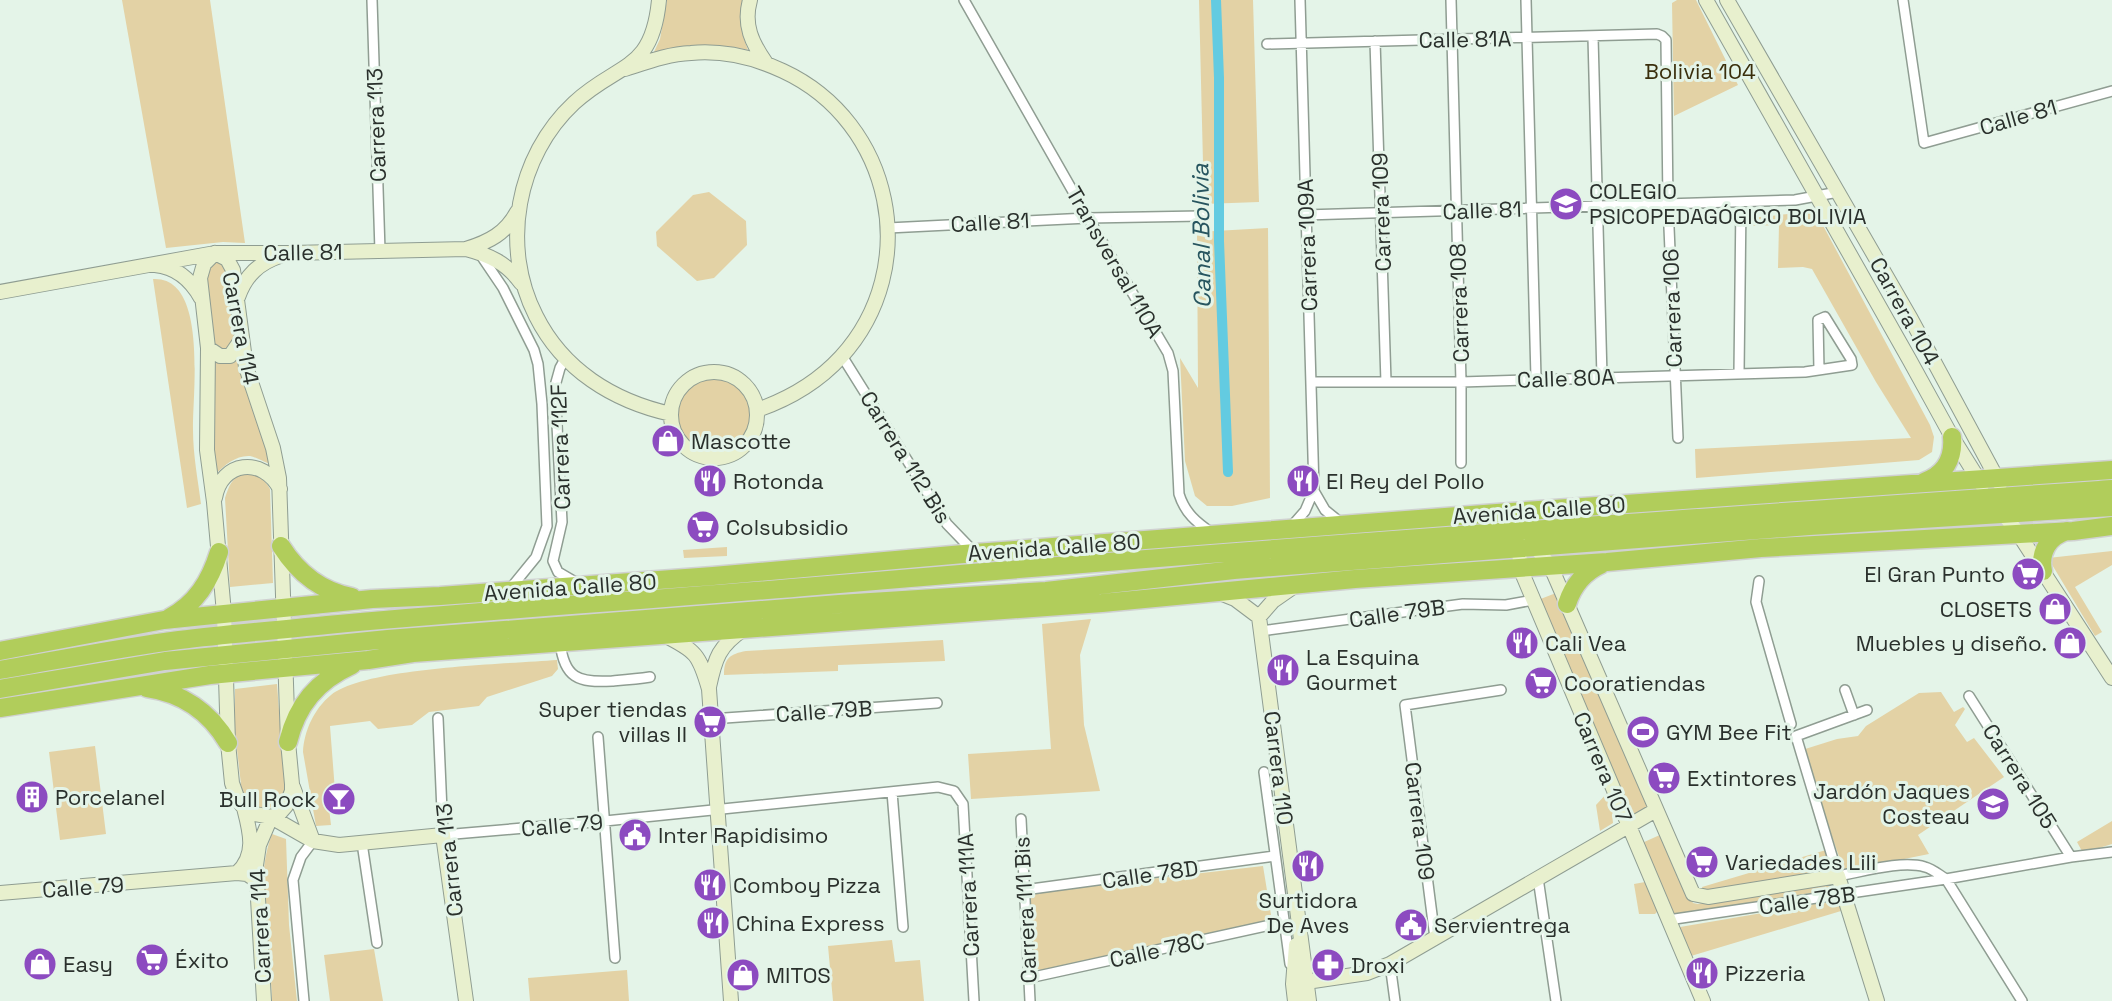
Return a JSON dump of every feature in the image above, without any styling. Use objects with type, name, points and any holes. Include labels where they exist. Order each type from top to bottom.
[{"type":"highway","points":[[1920,483],[1940,473],[1947,464],[1952,454],[1952,437]]},
{"type":"highway","name":"Avenida Calle 80","points":[[0,651],[164,621],[372,599],[583,586],[1497,513],[2112,470]]},
{"type":"highway","name":"Avenida Calle 80","points":[[0,670],[174,640],[516,609],[1520,530],[2112,489]]},
{"type":"highway","name":"Avenida Calle 80","points":[[0,708],[124,687],[226,664],[510,628],[1046,591],[1234,570],[1790,527],[2112,507]]},
{"type":"highway","name":"Avenida Calle 80","points":[[285,658],[368,660],[412,653],[1090,604],[1355,579],[1607,562],[1761,548],[2073,531],[2112,526]]},
{"type":"highway","points":[[1761,548],[1790,527]]},
{"type":"highway","points":[[2043,571],[2042,560],[2046,545],[2058,535],[2073,531]]},
{"type":"highway","points":[[281,546],[296,567],[314,583],[342,596],[372,599]]},
{"type":"highway","points":[[164,621],[190,604],[201,592],[209,580],[219,552]]},
{"type":"highway","points":[[1567,604],[1579,580],[1587,572],[1607,562]]},
{"type":"highway","points":[[1324,564],[1355,579]]},
{"type":"highway","points":[[288,742],[296,716],[311,693],[335,673],[368,660]]},
{"type":"highway","name":"Avenida Calle 80","points":[[0,689],[165,662],[226,664]]},
{"type":"highway","points":[[124,687],[158,689],[189,702],[207,716],[228,743]]},
{"type":"street","name":"Carrera 113","points":[[372,0],[380,251]]},
{"type":"street","name":"Carrera 112F","points":[[583,586],[560,574],[553,561],[561,532],[562,511],[555,386],[565,359],[540,326],[524,287],[518,261],[519,209],[532,162],[553,127],[574,103],[590,90],[625,69],[649,44],[659,0]]},
{"type":"street","points":[[750,0],[747,22],[750,36],[766,63]]},
{"type":"street","name":"Transversal 110A","points":[[964,0],[1168,353],[1173,371],[1179,494],[1191,518],[1214,535]]},
{"type":"street","name":"Carrera 109A","points":[[1290,529],[1305,511],[1314,490],[1300,0]]},
{"type":"street","name":"Carrera 108","points":[[1451,0],[1461,463]]},
{"type":"street","points":[[1526,0],[1536,378]]},
{"type":"street","name":"Carrera 104","points":[[1706,0],[1977,479],[1997,496],[2018,533],[2112,678]]},
{"type":"street","name":"Carrera 104","points":[[1727,0],[1911,319],[1997,478],[1997,496]]},
{"type":"street","name":"Calle 81","points":[[1903,0],[1923,143],[2112,91]]},
{"type":"street","name":"Calle 81A","points":[[1268,44],[1657,34],[1662,36]]},
{"type":"street","name":"Carrera 106","points":[[1662,36],[1666,40],[1668,204],[1678,438]]},
{"type":"street","points":[[1593,37],[1602,377]]},
{"type":"street","name":"Carrera 109","points":[[1375,41],[1386,382]]},
{"type":"street","points":[[625,69],[652,59],[690,53],[729,53],[766,63],[811,86],[830,102],[847,120],[872,161],[880,182],[888,228],[886,264],[876,299],[861,330],[842,356],[822,375],[800,391],[757,410]]},
{"type":"street","name":"Calle 81","points":[[1305,215],[1795,200],[1838,192]]},
{"type":"street","points":[[1739,373],[1741,202]]},
{"type":"street","name":"Calle 81","points":[[472,250],[502,232],[512,222],[519,209]]},
{"type":"street","name":"Calle 81","points":[[888,228],[1088,218],[1201,216]]},
{"type":"street","name":"Calle 81","points":[[0,292],[215,253],[472,250],[504,265],[524,287]]},
{"type":"street","name":"Carrera 112F","points":[[472,250],[503,288],[534,350],[538,364],[547,526],[536,557],[507,591]]},
{"type":"street","name":"Carrera 114","points":[[237,873],[248,861],[250,854],[248,824],[244,808],[235,794],[228,743],[226,635],[207,450],[208,348],[200,278],[204,264],[215,253],[227,259],[231,264],[241,340],[250,380],[276,460],[280,489],[288,742],[292,791],[286,806],[279,814],[271,817],[259,845],[256,880],[264,1001]]},
{"type":"street","points":[[237,298],[248,277],[256,268],[266,261],[291,253]]},
{"type":"street","points":[[150,264],[181,274],[201,299]]},
{"type":"street","name":"Calle 80A","points":[[1312,382],[1461,382],[1819,370],[1852,365],[1851,359],[1825,317],[1818,320],[1819,370]]},
{"type":"street","points":[[208,348],[224,357],[234,352],[241,340]]},
{"type":"street","name":"Carrera 112 Bis","points":[[842,356],[947,524],[975,553]]},
{"type":"street","points":[[565,359],[591,381],[621,398],[671,414]]},
{"type":"street","points":[[713,371],[732,375],[747,387],[754,398],[757,410],[757,422],[747,444],[738,452],[727,457],[715,459],[701,457],[688,450],[672,428],[673,401],[679,389],[688,380],[713,371]]},
{"type":"street","points":[[214,502],[218,485],[223,478],[230,472],[246,467],[254,467],[270,475],[280,489]]},
{"type":"street","points":[[1314,490],[1325,510],[1343,525]]},
{"type":"street","points":[[1497,513],[1520,530]]},
{"type":"street","name":"Carrera 107","points":[[1520,530],[1527,548],[1549,566],[1690,890],[1696,896]]},
{"type":"street","name":"Carrera 107","points":[[1527,548],[1520,568],[1702,1001]]},
{"type":"street","points":[[1759,580],[1755,602],[1791,724]]},
{"type":"street","points":[[1218,592],[1235,599],[1260,624],[1273,601],[1297,584]]},
{"type":"street","name":"Calle 79B","points":[[1260,624],[1463,604],[1506,605],[1533,600]]},
{"type":"street","name":"Carrera 110","points":[[1260,624],[1290,854],[1291,921]]},
{"type":"street","points":[[709,689],[715,660],[720,650],[733,636],[744,629]]},
{"type":"street","points":[[664,635],[694,652],[709,689],[731,1001]]},
{"type":"street","points":[[560,642],[563,664],[580,680],[592,682],[650,677]]},
{"type":"street","name":"Carrera 109","points":[[1435,938],[1405,705],[1501,690]]},
{"type":"street","points":[[1845,690],[1854,715]]},
{"type":"street","name":"Carrera 105","points":[[1969,696],[2071,856]]},
{"type":"street","name":"Calle 79B","points":[[711,719],[937,703]]},
{"type":"street","points":[[1867,710],[1796,736],[1877,1001]]},
{"type":"street","name":"Carrera 113","points":[[438,717],[443,835],[466,1001]]},
{"type":"street","points":[[598,737],[615,958]]},
{"type":"street","name":"Carrera 110","points":[[1264,772],[1275,856],[1291,921],[1300,983],[1309,1001]]},
{"type":"street","points":[[292,784],[313,841]]},
{"type":"street","name":"Calle 79","points":[[271,817],[313,841],[339,845],[938,787],[954,791]]},
{"type":"street","name":"Carrera 111A","points":[[954,791],[963,804],[974,1001]]},
{"type":"street","points":[[892,792],[903,927]]},
{"type":"street","points":[[244,808],[255,814],[271,817]]},
{"type":"street","points":[[1300,983],[1367,974],[1389,964],[1656,810]]},
{"type":"street","name":"Carrera 111 Bis","points":[[1021,819],[1030,1001]]},
{"type":"street","name":"Carrera 114","points":[[304,1001],[293,880],[301,857],[313,841]]},
{"type":"street","points":[[362,843],[377,943]]},
{"type":"street","name":"Calle 78B","points":[[1668,920],[1946,879],[2071,856],[2112,852]]},
{"type":"street","points":[[1275,856],[1290,854]]},
{"type":"street","name":"Calle 78D","points":[[1024,891],[1275,856]]},
{"type":"street","name":"Calle 78B","points":[[1696,896],[1707,897],[1913,865],[1932,870],[1946,879]]},
{"type":"street","points":[[237,873],[247,874],[256,880]]},
{"type":"street","name":"Calle 79","points":[[0,893],[237,873]]},
{"type":"street","points":[[1538,878],[1556,1001]]},
{"type":"street","points":[[1946,879],[2022,1001]]},
{"type":"street","name":"Calle 78C","points":[[1029,978],[1291,921]]},
{"type":"street","points":[[1389,964],[1395,1001]]},
{"type":"street","name":"Carrera 110","points":[[1295,1001],[1300,983]]},
{"type":"green space","points":[[122,0],[210,0],[245,243],[223,242],[166,248]]},
{"type":"green space","points":[[667,0],[743,0],[741,25],[748,50],[724,46],[701,46],[653,54],[660,39]]},
{"type":"green space","points":[[1199,0],[1253,0],[1259,202],[1204,204]]},
{"type":"green space","name":"Bolivia 104","points":[[1677,0],[1696,0],[1738,85],[1674,116],[1672,3]]},
{"type":"green space","points":[[709,192],[746,221],[747,245],[714,278],[697,281],[657,246],[656,232],[693,195]]},
{"type":"green space","points":[[1808,212],[1819,218],[1930,425],[1934,437],[1932,452],[1919,460],[1696,478],[1695,449],[1911,438],[1876,382],[1812,269],[1778,268],[1779,225],[1749,226],[1750,218]]},
{"type":"green space","points":[[1268,228],[1270,498],[1232,506],[1207,506],[1195,496],[1185,461],[1180,358],[1198,388],[1197,232]]},
{"type":"green space","points":[[219,260],[226,267],[237,340],[233,347],[222,352],[214,346],[205,298],[208,264]]},
{"type":"green space","points":[[153,279],[171,283],[183,297],[190,316],[194,341],[193,439],[201,504],[187,508]]},
{"type":"green space","points":[[240,351],[272,465],[245,456],[231,461],[216,474],[212,421],[215,359]]},
{"type":"green space","points":[[714,378],[735,384],[745,394],[751,415],[745,436],[735,446],[714,452],[693,446],[683,436],[677,415],[683,394],[693,384]]},
{"type":"green space","points":[[242,474],[259,477],[270,489],[273,583],[230,587],[225,498],[231,483]]},
{"type":"green space","points":[[727,547],[727,556],[684,558],[683,550]]},
{"type":"green space","points":[[2112,551],[2112,565],[2075,587],[2102,632],[2095,636],[2048,558]]},
{"type":"green space","points":[[1556,593],[1648,807],[1631,817],[1538,600]]},
{"type":"green space","points":[[1091,619],[1080,655],[1084,725],[1100,791],[971,799],[968,754],[1051,749],[1042,624]]},
{"type":"green space","points":[[943,640],[945,661],[838,665],[838,671],[724,675],[725,664],[729,658],[746,651]]},
{"type":"green space","points":[[557,660],[558,669],[552,676],[487,697],[479,706],[429,712],[412,725],[378,729],[370,721],[330,726],[335,791],[327,792],[331,825],[316,826],[303,752],[308,728],[315,714],[331,695],[348,686],[374,678],[405,673],[473,665]]},
{"type":"green space","points":[[277,684],[285,791],[275,805],[264,810],[252,806],[242,793],[235,732],[235,689]]},
{"type":"green space","points":[[1941,692],[1954,712],[1963,707],[1965,709],[1955,725],[1967,742],[1974,738],[2004,777],[1918,835],[1929,854],[1844,871],[1802,750],[1837,739],[1858,736],[1866,726],[1919,693]]},
{"type":"green space","points":[[95,746],[106,834],[60,840],[49,752]]},
{"type":"green space","points":[[1608,792],[1616,810],[1612,814],[1613,823],[1600,831],[1596,805]]},
{"type":"green space","points":[[2112,821],[2112,844],[2083,853],[2077,842]]},
{"type":"green space","points":[[272,834],[286,839],[289,925],[297,1001],[272,1001],[264,917],[263,875]]},
{"type":"green space","points":[[1662,834],[1693,903],[1834,880],[1836,889],[1672,915],[1642,843]]},
{"type":"green space","points":[[1826,850],[1831,871],[1703,893],[1702,887]]},
{"type":"green space","points":[[1263,866],[1272,921],[1041,970],[1035,968],[1031,961],[1030,896],[1037,892]]},
{"type":"green space","points":[[1645,882],[1659,910],[1655,914],[1639,914],[1634,884]]},
{"type":"green space","points":[[1838,900],[1841,911],[1691,956],[1680,927]]},
{"type":"green space","points":[[892,940],[895,962],[920,960],[924,1001],[833,1001],[828,946]]},
{"type":"green space","points":[[374,949],[383,1001],[330,1001],[324,955]]},
{"type":"green space","points":[[627,970],[629,1001],[530,1001],[528,978]]},
{"type":"waterway","name":"Canal Bolivia","points":[[1216,0],[1219,78],[1219,241],[1228,472]]},
{"type":"place","name":"COLEGIO PSICOPEDAGÓGICO BOLIVIA","points":[[1566,204]]},
{"type":"place","name":"Mascotte","points":[[668,441]]},
{"type":"place","name":"Rotonda","points":[[710,481]]},
{"type":"place","name":"El Rey del Pollo","points":[[1303,481]]},
{"type":"place","name":"Colsubsidio","points":[[703,527]]},
{"type":"place","name":"El Gran Punto","points":[[2028,574]]},
{"type":"place","name":"CLOSETS","points":[[2055,609]]},
{"type":"place","name":"Cali Vea","points":[[1522,643]]},
{"type":"place","name":"Muebles y diseño.","points":[[2070,643]]},
{"type":"place","name":"La Esquina Gourmet","points":[[1283,670]]},
{"type":"place","name":"Cooratiendas","points":[[1541,683]]},
{"type":"place","name":"Super tiendas villas II","points":[[710,722]]},
{"type":"place","name":"GYM Bee Fit","points":[[1643,732]]},
{"type":"place","name":"Extintores","points":[[1664,778]]},
{"type":"place","name":"Porcelanel","points":[[32,797]]},
{"type":"place","name":"Bull Rock","points":[[339,799]]},
{"type":"place","name":"Jardón Jaques Costeau","points":[[1993,804]]},
{"type":"place","name":"Inter Rapidisimo","points":[[635,835]]},
{"type":"place","name":"Variedades Lili","points":[[1702,862]]},
{"type":"place","name":"Surtidora De Aves","points":[[1308,866]]},
{"type":"place","name":"Comboy Pizza","points":[[710,885]]},
{"type":"place","name":"China Express","points":[[713,923]]},
{"type":"place","name":"Servientrega","points":[[1411,925]]},
{"type":"place","name":"Éxito","points":[[152,960]]},
{"type":"place","name":"Easy","points":[[40,964]]},
{"type":"place","name":"Droxi","points":[[1328,965]]},
{"type":"place","name":"Pizzeria","points":[[1702,973]]},
{"type":"place","name":"MITOS","points":[[743,975]]}]
